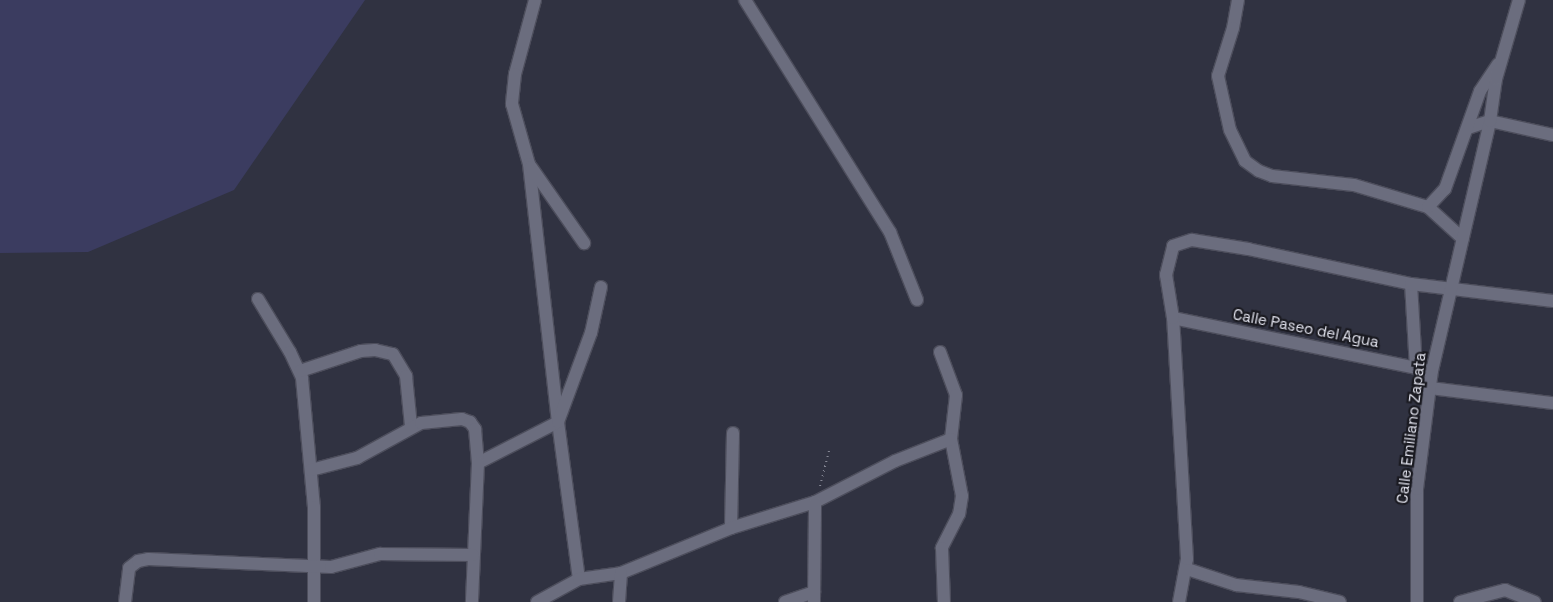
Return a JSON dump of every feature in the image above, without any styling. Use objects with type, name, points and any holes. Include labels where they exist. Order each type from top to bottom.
[{"type":"street","points":[[534,0],[512,89],[516,121],[529,164],[558,422],[579,579]]},
{"type":"street","points":[[745,0],[890,232],[917,300]]},
{"type":"street","points":[[1238,0],[1233,28],[1218,76],[1230,130],[1245,161],[1258,171],[1272,176],[1354,185],[1428,207],[1463,239]]},
{"type":"street","points":[[1428,207],[1445,188],[1480,91],[1505,56],[1519,0]]},
{"type":"street","name":"Calle Emiliano Zapata","points":[[1417,602],[1417,489],[1432,371],[1490,121],[1496,79],[1505,56]]},
{"type":"street","points":[[1468,128],[1490,121],[1553,135]]},
{"type":"street","points":[[529,164],[584,243]]},
{"type":"street","points":[[1179,602],[1187,569],[1173,318],[1168,294],[1168,259],[1174,246],[1192,240],[1248,249],[1411,284],[1553,301]]},
{"type":"street","name":"Calle Emiliano Zapata","points":[[1411,284],[1416,367]]},
{"type":"street","points":[[478,463],[558,422],[591,333],[601,287]]},
{"type":"street","points":[[258,300],[300,372],[311,470],[315,567],[314,602]]},
{"type":"street","name":"Calle Paseo del Agua","points":[[1173,318],[1432,371]]},
{"type":"street","points":[[300,372],[361,351],[374,350],[393,354],[406,376],[411,426]]},
{"type":"street","points":[[940,352],[956,395],[951,439],[962,496],[959,514],[946,538],[941,555],[944,602]]},
{"type":"street","points":[[1430,388],[1553,403]]},
{"type":"street","points":[[311,470],[357,458],[411,426],[432,421],[467,420],[475,429],[478,463],[472,602]]},
{"type":"street","points":[[731,528],[733,433]]},
{"type":"street","points":[[537,602],[553,599],[579,579],[621,572],[731,528],[815,502],[895,461],[951,439]]},
{"type":"street","points":[[785,602],[814,597],[815,502]]},
{"type":"street","points":[[125,602],[126,575],[138,561],[203,560],[315,567],[340,566],[380,554],[473,555]]},
{"type":"street","points":[[1187,569],[1236,586],[1299,592],[1340,602]]},
{"type":"street","points":[[618,602],[621,572]]},
{"type":"street","points":[[1460,602],[1504,590],[1535,602]]},
{"type":"path","points":[[815,502],[830,447]]},
{"type":"shaded area","points":[[0,0],[365,0],[234,190],[88,252],[0,253]]}]
